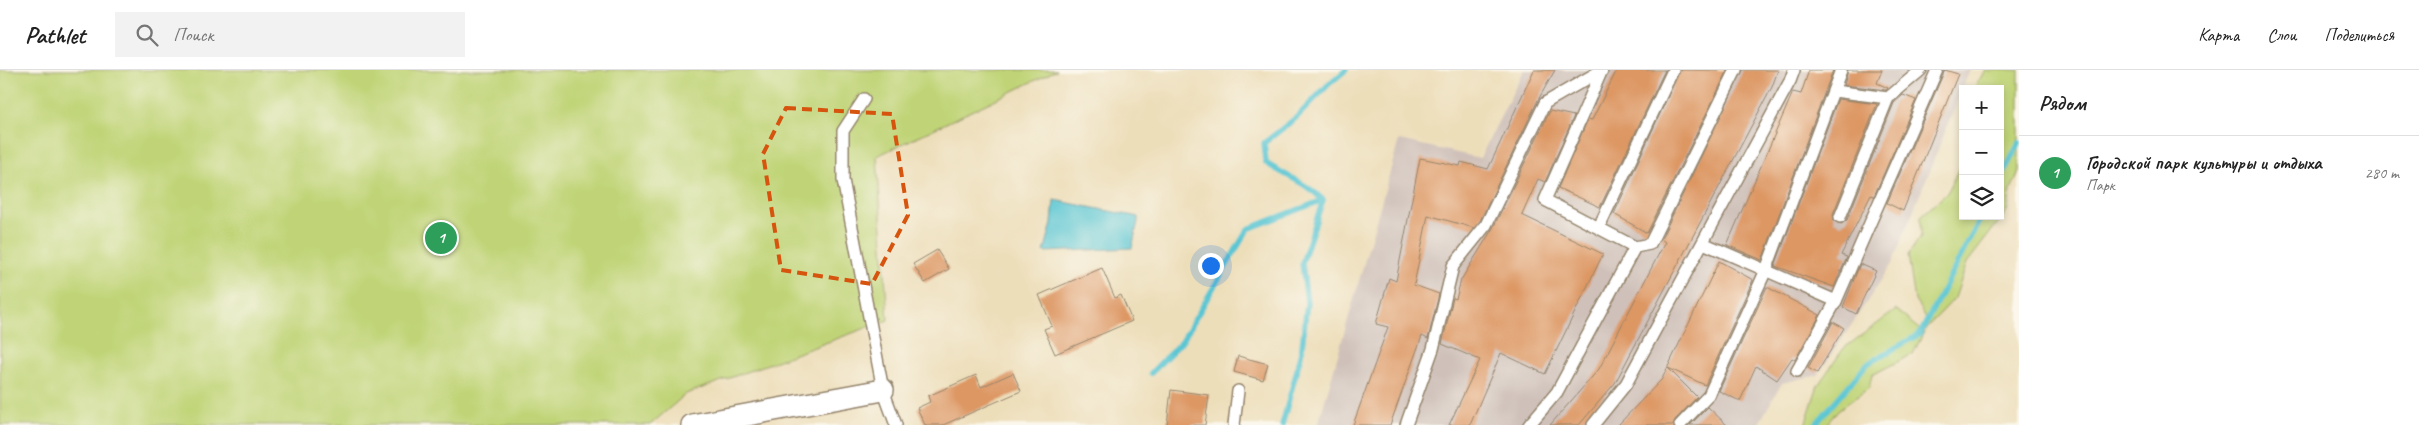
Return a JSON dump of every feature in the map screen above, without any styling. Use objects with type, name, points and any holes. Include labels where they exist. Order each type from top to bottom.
[{"type":"street","points":[[692,425],[883,390]]},
{"type":"lane","points":[[1602,70],[1545,200],[1635,247],[1650,244],[1736,70]]},
{"type":"lane","points":[[1406,425],[1433,349],[1453,266],[1486,225],[1545,103],[1602,70]]},
{"type":"lane","points":[[1599,227],[1673,70]]},
{"type":"lane","points":[[1593,425],[1626,384],[1790,81],[1794,70]]},
{"type":"lane","points":[[1680,425],[1709,395],[1766,270],[1841,70]]},
{"type":"lane","points":[[1840,217],[1888,98],[1921,70]]},
{"type":"lane","points":[[1797,371],[1836,301],[1937,70]]},
{"type":"lane","points":[[1834,91],[1888,98]]},
{"type":"lane","points":[[864,99],[843,131],[843,180],[883,390],[896,425]]},
{"type":"lane","points":[[1703,243],[1836,301]]},
{"type":"lane","points":[[1529,425],[1557,392],[1635,247]]},
{"type":"lane","points":[[1234,425],[1238,391]]},
{"type":"highlighted area","points":[[786,108],[892,114],[908,215],[872,284],[781,270],[763,154]]},
{"type":"shaded area","points":[[1524,70],[1970,70],[1964,85],[1959,85],[1959,97],[1892,264],[1818,375],[1782,383],[1758,425],[1318,425],[1399,140],[1480,158]]},
{"type":"green space","points":[[0,70],[1057,70],[877,156],[888,320],[686,394],[650,425],[0,425]]},
{"type":"green space","points":[[1985,70],[2019,70],[2019,171],[2011,190],[2007,211],[2004,215],[2004,85],[1976,85]]},
{"type":"green space","points":[[1959,170],[1959,220],[2000,220],[1967,263],[1955,298],[1926,328],[1913,354],[1872,375],[1869,388],[1838,410],[1826,425],[1805,425],[1818,385],[1844,348],[1896,310],[1920,330],[1927,319],[1915,301],[1908,255],[1921,236],[1921,216],[1947,193]]},
{"type":"water","points":[[1054,200],[1139,217],[1132,248],[1044,252],[1052,223]]},
{"type":"building","points":[[1534,70],[1555,70],[1538,100],[1480,221],[1474,228],[1428,215],[1414,285],[1439,294],[1428,339],[1422,336],[1390,425],[1353,425],[1388,327],[1376,324],[1389,278],[1396,281],[1420,158],[1460,166],[1461,162],[1488,169]]},
{"type":"building","points":[[1617,70],[1665,70],[1600,207],[1558,188],[1588,119],[1592,120]]},
{"type":"building","points":[[1680,70],[1728,70],[1647,233],[1614,214]]},
{"type":"building","points":[[1743,70],[1778,70],[1772,87],[1615,383],[1579,425],[1550,425],[1599,369],[1665,242],[1661,239]]},
{"type":"building","points":[[1809,70],[1833,70],[1762,260],[1727,245],[1793,92],[1801,94]]},
{"type":"building","points":[[1848,70],[1882,70],[1877,83],[1888,88],[1886,90],[1844,85]]},
{"type":"building","points":[[1945,70],[1958,74],[1903,211],[1887,203]]},
{"type":"building","points":[[1903,95],[1916,100],[1874,196],[1871,195],[1841,255],[1847,257],[1834,287],[1775,266],[1838,99],[1877,104],[1833,214],[1834,221],[1841,224],[1847,220],[1894,103]]},
{"type":"building","points":[[1550,111],[1574,116],[1545,182],[1538,179],[1522,215],[1603,254],[1545,374],[1501,353],[1470,425],[1449,425],[1480,360],[1442,344],[1453,298],[1456,299],[1461,280],[1493,228]]},
{"type":"building","points":[[937,250],[949,269],[925,283],[913,264]]},
{"type":"building","points":[[1719,261],[1753,280],[1705,385],[1668,368],[1697,397],[1675,420],[1673,425],[1618,425],[1662,379]]},
{"type":"building","points":[[1860,264],[1876,271],[1856,314],[1843,307]]},
{"type":"building","points":[[1102,268],[1115,298],[1121,295],[1132,321],[1055,354],[1044,329],[1052,326],[1039,295]]},
{"type":"building","points":[[1767,287],[1820,315],[1795,360],[1792,358],[1777,380],[1756,366],[1740,401],[1719,391]]},
{"type":"building","points":[[1833,322],[1844,328],[1817,373],[1808,368]]},
{"type":"building","points":[[1238,356],[1268,364],[1263,380],[1234,372]]},
{"type":"building","points":[[1013,373],[1021,391],[943,425],[925,425],[917,408],[930,402],[928,396],[976,375],[981,387]]},
{"type":"building","points":[[1171,390],[1209,395],[1205,425],[1167,425]]},
{"type":"building","points":[[1708,407],[1727,425],[1690,425]]},
{"type":"waterway","points":[[1282,425],[1301,355],[1307,303],[1302,263],[1323,200],[1303,184],[1266,163],[1264,143],[1297,117],[1328,85],[1346,70]]},
{"type":"waterway","points":[[2003,175],[2019,143]]},
{"type":"waterway","points":[[1151,373],[1182,341],[1248,229],[1323,200]]},
{"type":"waterway","points":[[1815,425],[1867,364],[1920,334],[1980,220]]},
{"type":"place","name":"Городской парк культуры и отдыха","points":[[441,238]]}]
